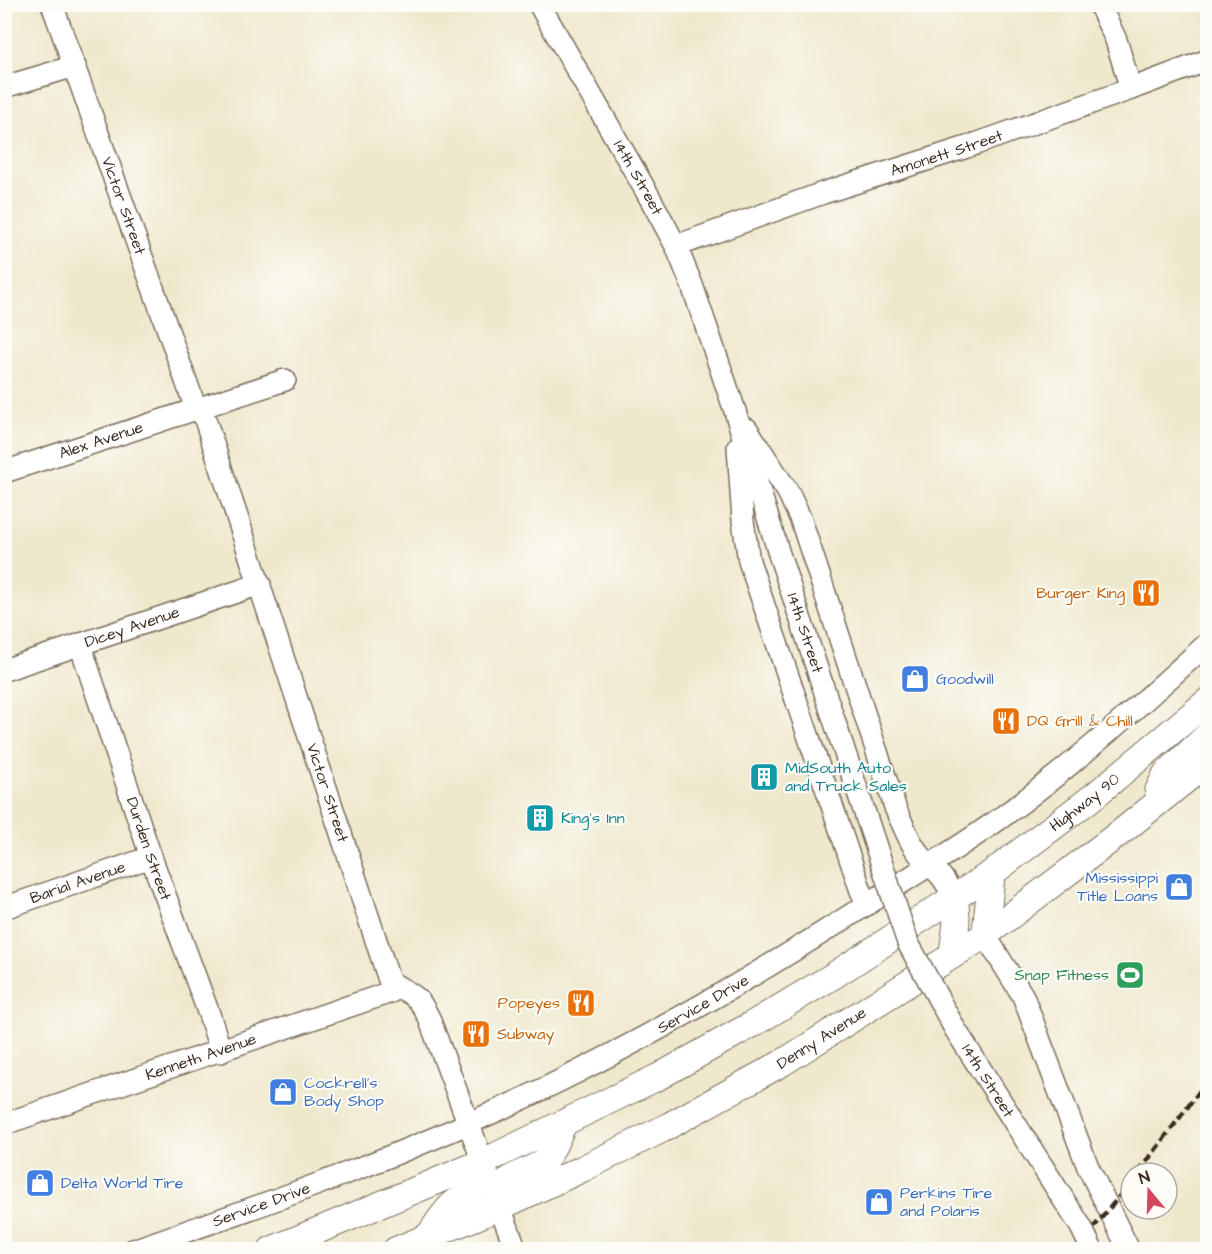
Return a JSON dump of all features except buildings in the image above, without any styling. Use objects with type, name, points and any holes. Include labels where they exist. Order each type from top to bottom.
[{"type":"main road","name":"Highway 90","points":[[954,898],[992,873],[1094,796],[1208,701]]},
{"type":"main road","points":[[1151,808],[1166,774],[1208,735]]},
{"type":"main road","name":"Denny Avenue","points":[[396,1250],[500,1207],[663,1129],[782,1063],[985,935],[1208,762]]},
{"type":"main road","points":[[985,935],[992,873]]},
{"type":"main road","points":[[271,1250],[483,1162],[658,1077],[833,976],[954,898],[957,926],[952,955]]},
{"type":"main road","points":[[500,1207],[500,1197],[506,1184],[516,1174],[544,1161],[564,1124]]},
{"type":"main road","points":[[428,1237],[452,1204],[473,1193],[483,1183],[486,1175],[483,1162]]},
{"type":"street","name":"Victor Street","points":[[52,4],[260,584],[374,936],[389,980],[395,987]]},
{"type":"street","name":"14th Street","points":[[539,4],[676,246],[692,285],[908,943],[956,1029],[1075,1217],[1092,1250]]},
{"type":"street","points":[[1099,4],[1116,40],[1131,89]]},
{"type":"street","name":"Amonett Street","points":[[676,246],[823,193],[967,147],[1208,60]]},
{"type":"street","points":[[4,87],[75,66]]},
{"type":"street","name":"Alex Avenue","points":[[4,472],[285,380]]},
{"type":"street","points":[[735,411],[788,492],[801,520],[896,810],[909,837],[924,860],[943,876],[954,898]]},
{"type":"street","points":[[735,411],[743,521],[749,561],[861,891],[868,904]]},
{"type":"street","name":"Dicey Avenue","points":[[4,670],[260,584]]},
{"type":"street","name":"Durden Street","points":[[80,644],[151,857],[221,1052]]},
{"type":"street","name":"Service Drive","points":[[133,1250],[310,1187],[468,1122],[584,1069],[711,1001],[787,956],[1001,818],[1066,768],[1208,644]]},
{"type":"street","name":"Barial Avenue","points":[[4,908],[151,857]]},
{"type":"street","points":[[985,935],[1023,996],[1088,1167],[1129,1250]]},
{"type":"street","points":[[395,987],[421,1003],[429,1018],[483,1162]]},
{"type":"street","name":"Kenneth Avenue","points":[[4,1124],[221,1052],[391,992],[395,987]]},
{"type":"street","points":[[500,1207],[516,1250]]},
{"type":"railway","points":[[1147,1161],[1208,1080]]},
{"type":"railway","points":[[1075,1250],[1119,1197]]},
{"type":"place","name":"Burger King","points":[[1146,593]]},
{"type":"place","name":"Goodwill","points":[[915,679]]},
{"type":"place","name":"DQ Grill & Chill","points":[[1006,721]]},
{"type":"place","name":"MidSouth Auto and Truck Sales","points":[[764,777]]},
{"type":"place","name":"King's Inn","points":[[540,818]]},
{"type":"place","name":"Mississippi Title Loans","points":[[1179,887]]},
{"type":"place","name":"Snap Fitness","points":[[1130,975]]},
{"type":"place","name":"Popeyes","points":[[581,1003]]},
{"type":"place","name":"Subway","points":[[476,1034]]},
{"type":"place","name":"Cockrell's Body Shop","points":[[283,1092]]},
{"type":"place","name":"Delta World Tire","points":[[40,1183]]},
{"type":"place","name":"Perkins Tire and Polaris","points":[[879,1202]]}]
